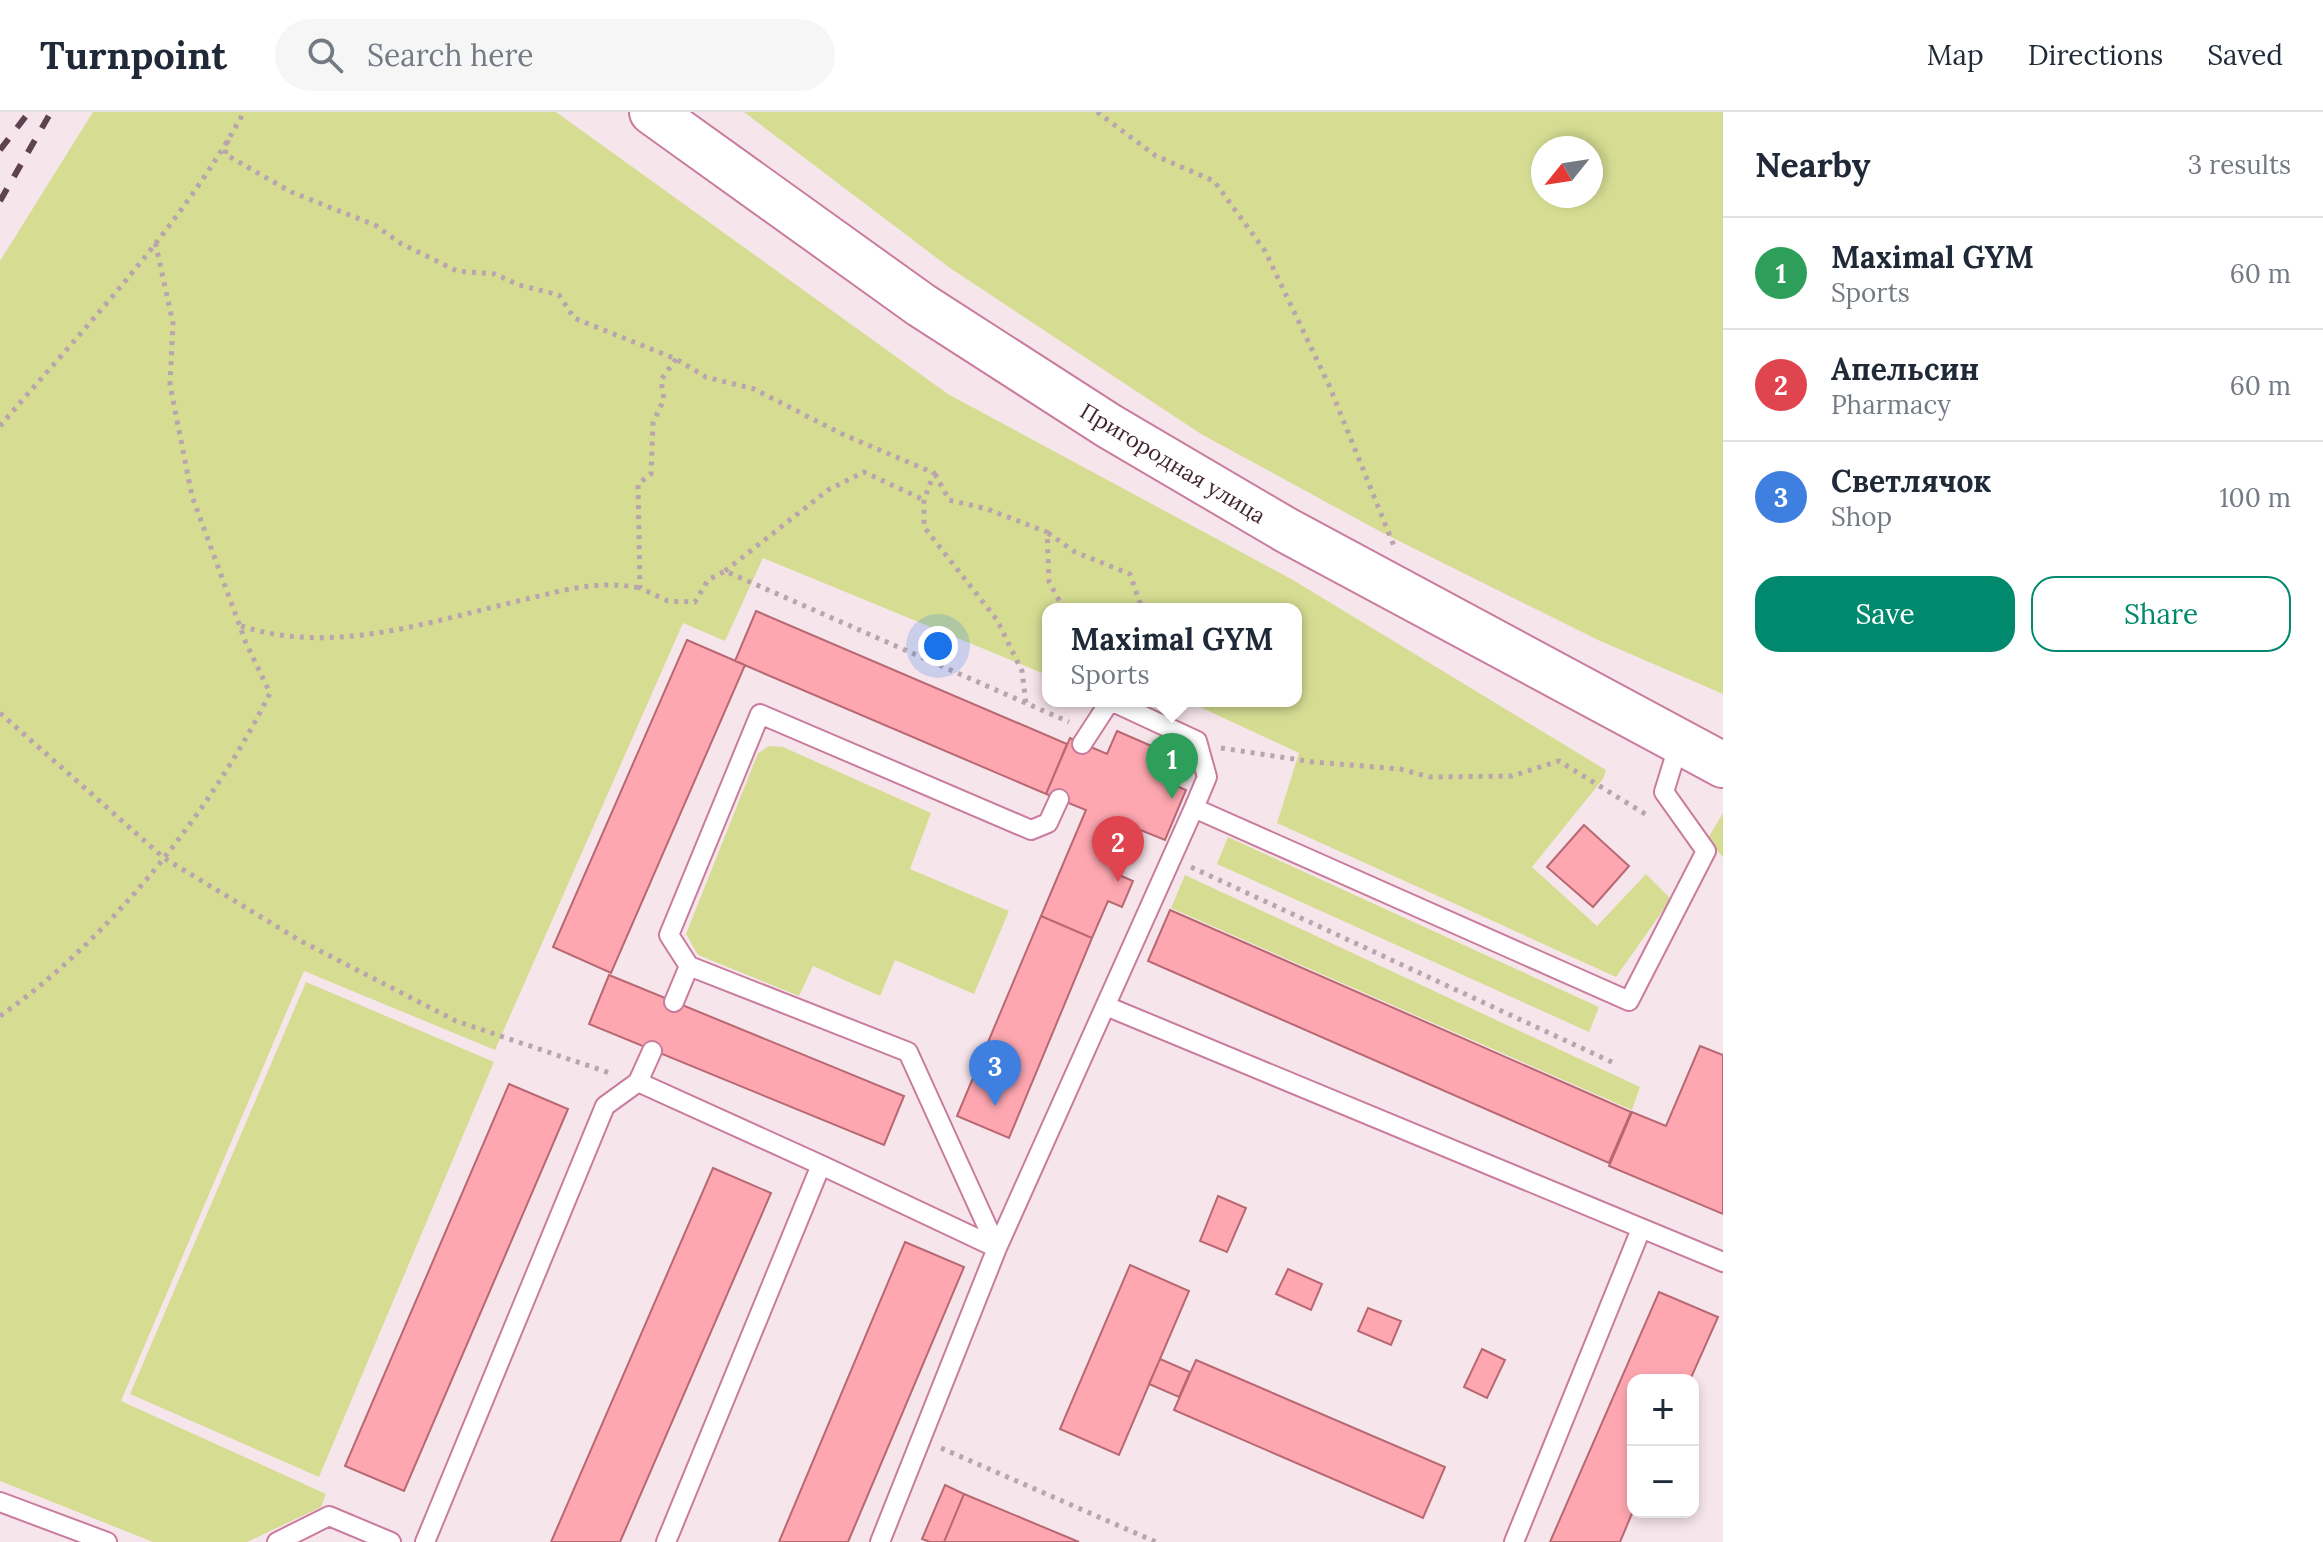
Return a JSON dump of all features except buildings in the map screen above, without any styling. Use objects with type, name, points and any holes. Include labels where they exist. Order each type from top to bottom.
[{"type":"main road","name":"Пригородная улица","points":[[652,112],[921,305],[1109,426],[1286,530],[1723,765]]},
{"type":"main road","points":[[1513,651],[1723,737]]},
{"type":"lane","points":[[1082,744],[1107,707]]},
{"type":"lane","points":[[880,1542],[997,1248],[1207,777],[1197,741],[1124,707]]},
{"type":"lane","points":[[997,1248],[908,1052],[689,966],[669,935],[760,714],[1031,830],[1048,823],[1059,799]]},
{"type":"lane","points":[[1194,808],[1629,1001],[1706,851],[1664,792],[1680,740]]},
{"type":"lane","points":[[674,1002],[689,966]]},
{"type":"lane","points":[[1106,1006],[1723,1262]]},
{"type":"lane","points":[[425,1542],[605,1106],[638,1082],[652,1051]]},
{"type":"lane","points":[[638,1082],[997,1248]]},
{"type":"lane","points":[[666,1542],[821,1165]]},
{"type":"lane","points":[[1514,1542],[1641,1229]]},
{"type":"lane","points":[[0,1502],[107,1542]]},
{"type":"lane","points":[[277,1542],[329,1516],[391,1542]]},
{"type":"path","points":[[0,426],[155,241],[228,140],[244,112]]},
{"type":"path","points":[[1097,112],[1156,156],[1214,181],[1265,251],[1329,385],[1397,554]]},
{"type":"path","points":[[228,140],[225,154],[291,192],[375,225],[400,243],[457,271],[495,274],[519,285],[559,295],[574,318],[676,359],[706,377],[754,389],[842,434],[934,473],[949,500],[987,509],[1047,532],[1075,552],[1130,574],[1140,603]]},
{"type":"path","points":[[0,1016],[47,983],[164,858],[241,751],[270,693],[240,626],[192,496],[170,385],[173,323],[155,241]]},
{"type":"path","points":[[640,588],[638,484],[651,474],[653,423],[664,399],[661,380],[676,359]]},
{"type":"path","points":[[240,626],[262,633],[314,640],[443,619],[578,587],[614,583],[640,588],[668,601],[695,602],[708,580],[725,571],[828,490],[864,472],[924,500]]},
{"type":"path","points":[[934,473],[924,500],[924,527],[997,620],[1022,671],[1026,704]]},
{"type":"path","points":[[1047,532],[1049,582],[1061,603]]},
{"type":"path","points":[[725,571],[1053,715]]},
{"type":"path","points":[[0,713],[164,858],[299,940],[456,1021],[638,1082]]},
{"type":"path","points":[[1197,741],[1240,753],[1400,769],[1430,777],[1512,776],[1559,761],[1653,818]]},
{"type":"path","points":[[1172,858],[1616,1064]]},
{"type":"path","points":[[921,1439],[1156,1542]]},
{"type":"green space","points":[[93,112],[556,112],[948,394],[1293,580],[1606,770],[1603,779],[1532,867],[1597,926],[1646,874],[1671,899],[1616,977],[1277,823],[1299,753],[1200,707],[1302,707],[1302,603],[1042,603],[1042,673],[763,558],[725,641],[683,623],[495,1050],[304,971],[121,1401],[326,1494],[321,1507],[247,1542],[153,1542],[0,1481],[0,261]]},
{"type":"green space","points":[[744,112],[1723,112],[1723,694],[1598,640],[1383,533],[1201,434],[950,268]]},
{"type":"green space","points":[[769,746],[783,747],[931,813],[910,869],[1009,911],[974,994],[895,960],[880,996],[813,966],[799,996],[698,955],[686,934],[758,753]]},
{"type":"green space","points":[[1723,813],[1723,857],[1707,840]]},
{"type":"green space","points":[[1228,837],[1599,1007],[1589,1032],[1217,864]]},
{"type":"green space","points":[[1185,875],[1640,1087],[1632,1110],[1171,908]]},
{"type":"green space","points":[[306,982],[494,1062],[319,1477],[130,1394]]},
{"type":"railway","points":[[0,150],[29,112]]},
{"type":"railway","points":[[0,201],[51,112]]},
{"type":"place","name":"Maximal GYM","points":[[1172,799]]},
{"type":"place","name":"Апельсин","points":[[1118,882]]},
{"type":"place","name":"Светлячок","points":[[995,1106]]}]
